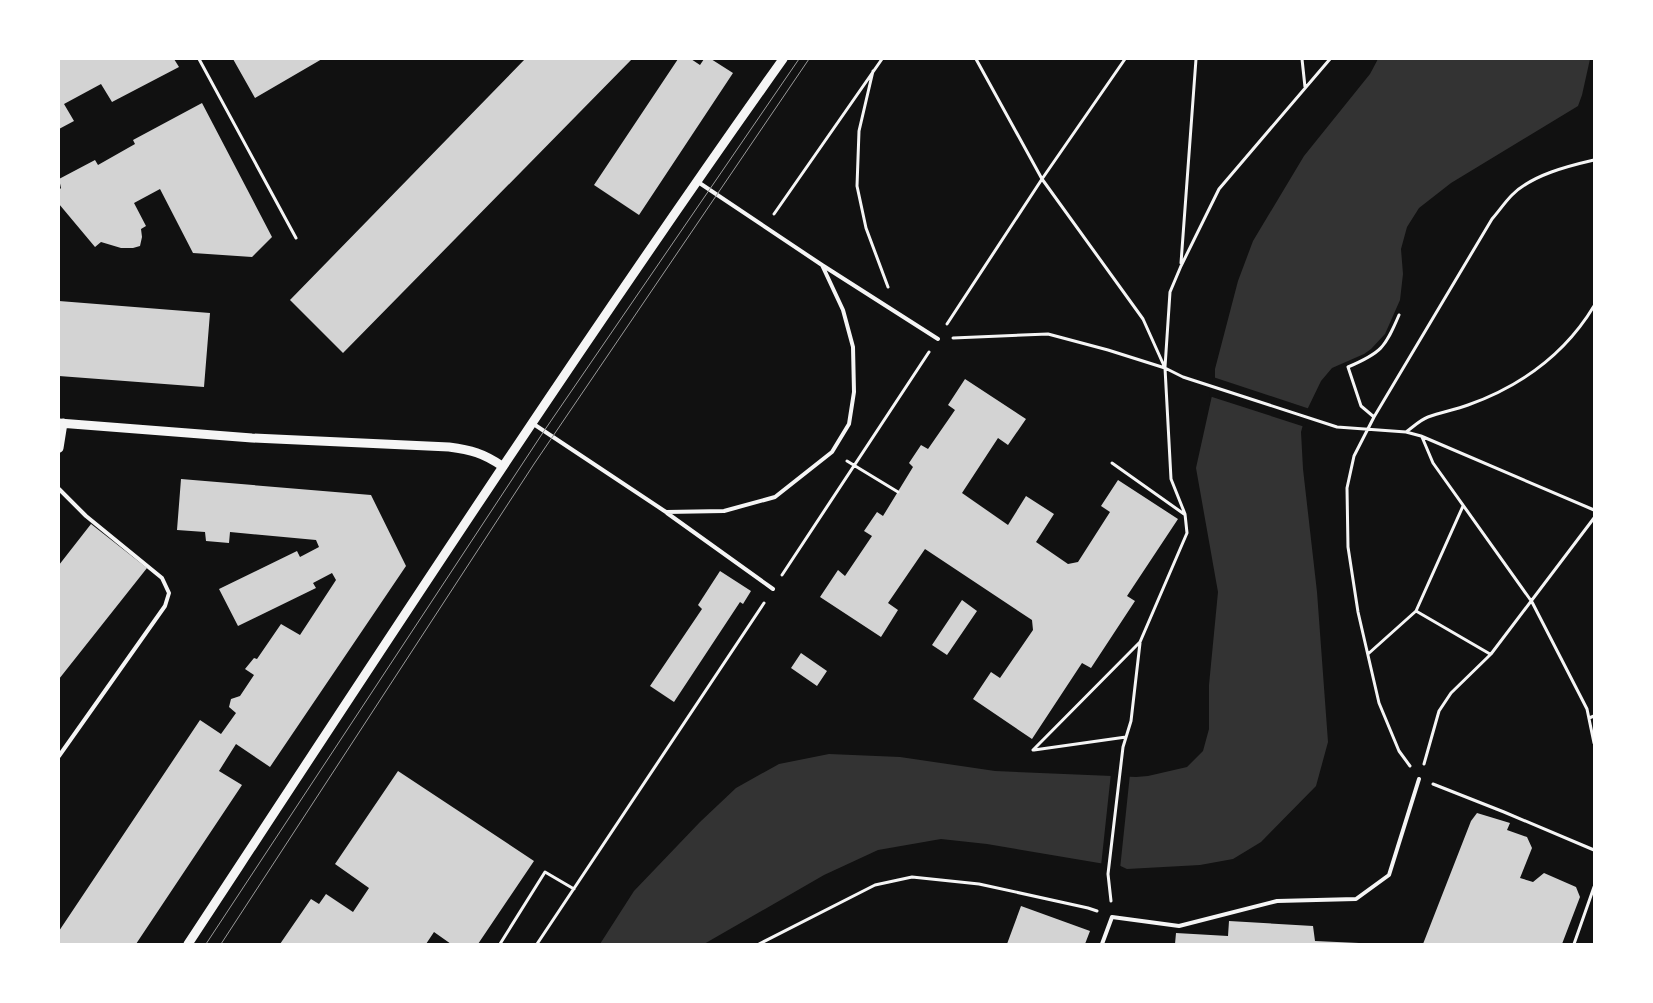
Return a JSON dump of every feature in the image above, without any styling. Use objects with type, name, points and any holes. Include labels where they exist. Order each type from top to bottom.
[{"type":"street","points":[[188,944],[502,466],[696,181],[782,59]]},
{"type":"street","points":[[59,448],[61,423],[252,438],[449,447],[473,450],[487,456],[502,466]]},
{"type":"lane","points":[[696,181],[822,266],[938,339]]},
{"type":"lane","points":[[666,512],[724,511],[775,497],[832,452],[849,424],[854,392],[853,347],[843,310],[822,266]]},
{"type":"lane","points":[[532,423],[666,512],[773,589]]},
{"type":"lane","points":[[59,489],[86,516],[162,578],[169,593],[165,606],[59,756]]},
{"type":"lane","points":[[1102,944],[1112,917],[1179,926],[1277,901],[1356,899],[1389,875],[1419,779]]},
{"type":"path","points":[[199,59],[296,238]]},
{"type":"path","points":[[764,227],[882,59]]},
{"type":"path","points":[[976,59],[1042,179],[1143,319],[1165,368]]},
{"type":"path","points":[[538,944],[1042,179],[1125,59]]},
{"type":"path","points":[[1181,266],[1196,59]]},
{"type":"path","points":[[1302,59],[1305,87]]},
{"type":"path","points":[[759,944],[875,885],[912,877],[979,884],[1088,908],[1112,917],[1108,874],[1123,747],[1131,721],[1140,642],[1187,534],[1185,514],[1171,479],[1165,368],[1170,292],[1219,189],[1330,59]]},
{"type":"path","points":[[873,71],[859,131],[857,186],[866,228],[889,290]]},
{"type":"path","points":[[1594,160],[1567,167],[1537,179],[1513,194],[1492,219],[1367,430],[1354,456],[1346,488],[1348,547],[1358,612],[1379,703],[1399,751],[1419,779],[1594,850]]},
{"type":"path","points":[[1406,432],[1426,417],[1468,405],[1506,389],[1532,372],[1558,352],[1582,325],[1594,306]]},
{"type":"path","points":[[1374,418],[1360,406],[1348,367],[1364,361],[1385,345],[1399,315]]},
{"type":"path","points":[[938,339],[1048,334],[1165,368],[1183,377],[1337,428],[1406,432],[1421,436],[1594,510]]},
{"type":"path","points":[[1421,436],[1433,464],[1532,602],[1587,709],[1594,743]]},
{"type":"path","points":[[1112,464],[1185,514]]},
{"type":"path","points":[[854,466],[898,492]]},
{"type":"path","points":[[1368,654],[1416,611],[1464,505]]},
{"type":"path","points":[[1419,779],[1440,711],[1451,693],[1490,654],[1532,602],[1594,518]]},
{"type":"path","points":[[1416,611],[1490,654]]},
{"type":"path","points":[[1126,737],[1033,750],[1140,642]]},
{"type":"path","points":[[1589,718],[1594,716]]},
{"type":"path","points":[[500,944],[545,872],[574,889]]},
{"type":"path","points":[[1574,944],[1594,887]]},
{"type":"shaded area","points":[[1378,59],[1590,59],[1578,106],[1451,183],[1419,208],[1407,227],[1401,249],[1403,274],[1400,300],[1385,334],[1364,354],[1332,368],[1321,381],[1307,410],[1301,432],[1303,469],[1317,592],[1328,742],[1316,786],[1261,842],[1233,859],[1200,865],[1127,869],[1110,861],[1105,864],[987,844],[941,839],[878,850],[824,875],[704,944],[600,944],[634,891],[700,822],[736,788],[779,764],[829,754],[900,757],[995,771],[1136,777],[1187,767],[1203,751],[1209,729],[1209,685],[1218,592],[1196,468],[1215,382],[1215,369],[1238,281],[1253,241],[1304,156],[1370,74]]},
{"type":"pier","points":[[1213,377],[1310,409],[1305,427],[1209,396]]},
{"type":"pier","points":[[1111,773],[1130,774],[1120,869],[1110,864],[1101,866]]},
{"type":"building","points":[[59,59],[174,59],[179,67],[112,102],[101,84],[64,104],[74,121],[59,129]]},
{"type":"building","points":[[233,59],[322,59],[255,98]]},
{"type":"building","points":[[525,59],[632,59],[343,353],[290,300]]},
{"type":"building","points":[[678,59],[691,59],[700,65],[704,59],[711,59],[733,73],[639,215],[594,185]]},
{"type":"building","points":[[202,103],[272,237],[252,257],[193,253],[160,189],[134,203],[146,226],[141,229],[140,246],[121,248],[101,242],[95,247],[59,204],[59,190],[61,188],[59,179],[95,160],[98,165],[135,144],[133,140]]},
{"type":"building","points":[[59,301],[210,313],[204,387],[59,376]]},
{"type":"building","points":[[965,379],[1026,419],[1008,445],[998,438],[962,493],[1008,525],[1026,496],[1054,514],[1036,542],[1068,564],[1078,562],[1110,512],[1101,506],[1118,480],[1178,519],[1127,596],[1135,601],[1091,668],[1082,663],[1032,739],[973,699],[991,672],[1000,678],[1033,630],[1032,620],[925,549],[888,603],[898,610],[881,637],[820,597],[838,570],[845,576],[872,536],[864,531],[877,512],[883,516],[913,467],[909,463],[921,445],[928,449],[955,410],[948,405]]},
{"type":"building","points":[[181,479],[371,495],[406,566],[270,767],[236,744],[219,771],[242,785],[136,944],[59,944],[59,931],[200,720],[221,734],[236,713],[229,707],[231,699],[240,696],[254,675],[245,669],[254,658],[257,659],[281,624],[300,635],[336,580],[332,573],[313,583],[316,588],[238,626],[219,589],[297,551],[300,557],[319,547],[316,540],[230,532],[229,543],[206,541],[205,532],[177,530]]},
{"type":"building","points":[[91,524],[147,568],[59,679],[59,565]]},
{"type":"building","points":[[720,571],[751,591],[743,604],[740,602],[674,702],[650,686],[702,609],[698,605]]},
{"type":"building","points":[[962,600],[977,611],[947,655],[932,645]]},
{"type":"building","points":[[801,653],[827,671],[817,686],[791,668]]},
{"type":"building","points":[[398,771],[534,861],[478,944],[451,944],[434,932],[426,944],[280,944],[311,899],[319,904],[326,894],[353,912],[369,888],[335,864]]},
{"type":"building","points":[[1477,813],[1510,823],[1507,830],[1527,837],[1532,848],[1520,878],[1533,882],[1544,873],[1576,887],[1580,897],[1562,944],[1423,944],[1471,821]]},
{"type":"building","points":[[1021,906],[1090,931],[1085,944],[1007,944]]},
{"type":"building","points":[[1229,921],[1313,926],[1315,941],[1359,944],[1175,944],[1176,933],[1228,936]]},
{"type":"tram line","points":[[206,944],[544,431],[799,59]]},
{"type":"tram line","points":[[221,944],[534,464],[809,59]]}]
